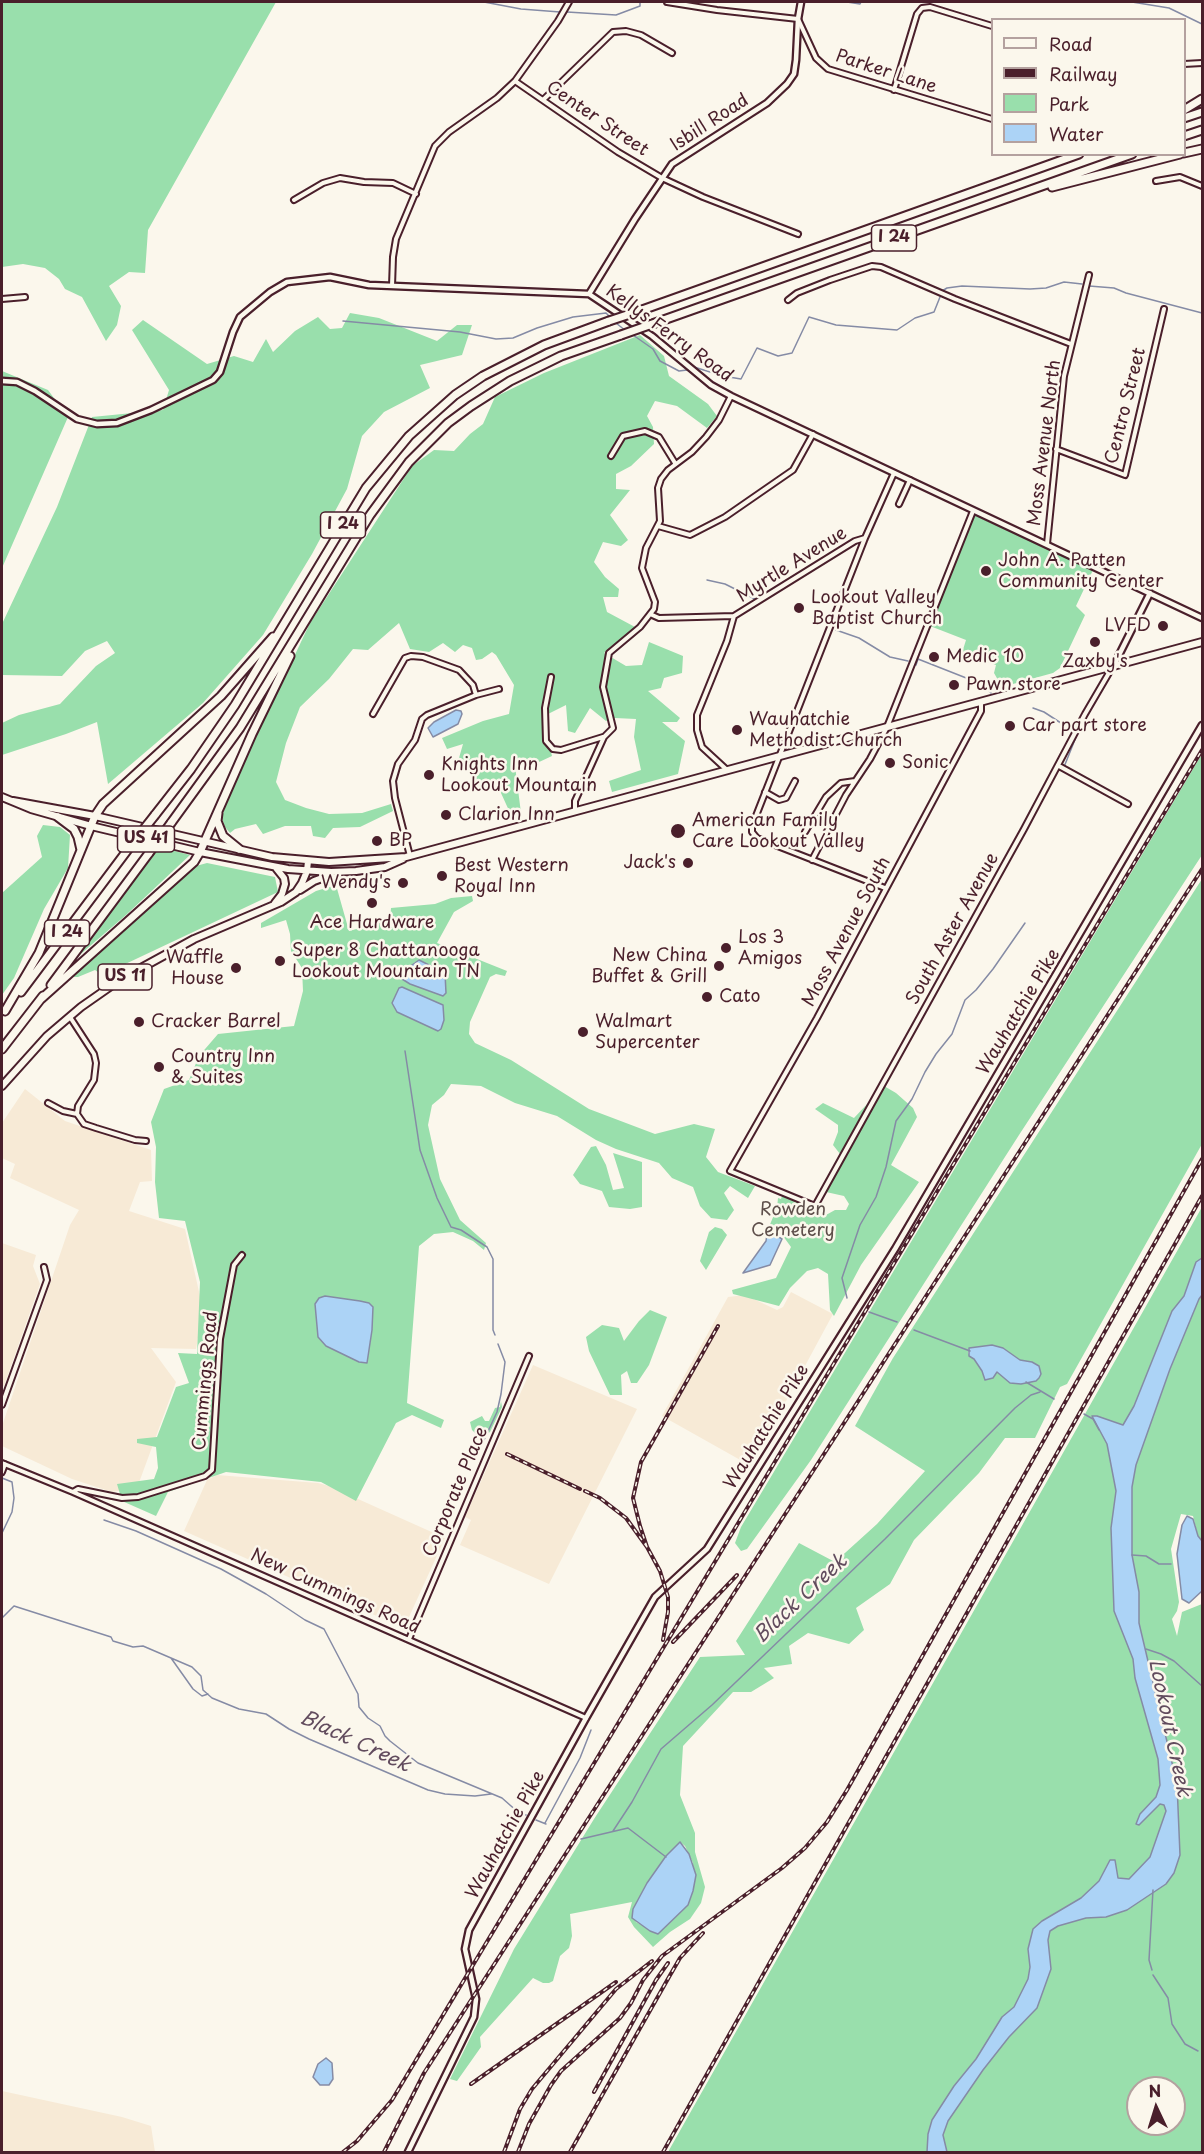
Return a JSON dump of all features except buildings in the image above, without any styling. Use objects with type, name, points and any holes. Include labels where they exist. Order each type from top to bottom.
[{"type":"highway","points":[[1186,109],[1203,99]]},
{"type":"highway","points":[[1186,118],[1203,112]]},
{"type":"highway","points":[[1186,136],[1203,130]]},
{"type":"highway","points":[[1186,153],[1203,149]]},
{"type":"highway","name":"I 24","points":[[3,1013],[191,769],[235,705],[366,488],[396,451],[429,417],[455,395],[508,361],[544,345],[1073,156]]},
{"type":"highway","name":"I 24","points":[[2,1049],[240,728],[383,496],[410,462],[448,423],[488,394],[538,366],[1126,156]]},
{"type":"highway","points":[[1009,198],[1172,156]]},
{"type":"highway","points":[[3,1013],[39,953],[95,816],[103,804],[221,696],[290,616]]},
{"type":"highway","points":[[41,999],[194,862],[309,616]]},
{"type":"highway","points":[[219,809],[217,821],[223,836],[239,849]]},
{"type":"highway","points":[[58,818],[70,824],[76,833],[81,855]]},
{"type":"main road","points":[[408,856],[1114,664],[1203,642]]},
{"type":"main road","name":"US 41","points":[[2,797],[58,818],[200,852],[276,867],[340,872],[385,867],[408,856]]},
{"type":"main road","name":"US 41","points":[[13,801],[95,816],[272,857],[338,862],[408,856]]},
{"type":"main road","name":"US 11","points":[[2,1086],[47,1036],[70,1016],[121,979],[194,939],[291,895],[302,883],[308,861]]},
{"type":"main road","points":[[273,905],[282,894],[285,884],[284,878],[276,867]]},
{"type":"main road","points":[[291,895],[314,880],[340,872]]},
{"type":"street","points":[[393,286],[394,247],[435,146],[449,132],[497,98],[514,81],[558,21],[569,2]]},
{"type":"street","points":[[667,2],[798,19]]},
{"type":"street","name":"Isbill Road","points":[[590,294],[672,164],[766,103],[787,84],[794,74],[801,2]]},
{"type":"street","points":[[894,90],[917,14],[922,8],[930,8],[991,25]]},
{"type":"street","name":"Parker Lane","points":[[798,19],[816,58],[824,67],[991,118]]},
{"type":"street","points":[[543,100],[613,32],[626,31],[641,35],[672,53]]},
{"type":"street","points":[[1186,64],[1203,63]]},
{"type":"street","name":"Center Street","points":[[514,81],[618,152],[662,177],[704,197],[798,234]]},
{"type":"street","points":[[1156,181],[1180,177],[1203,186]]},
{"type":"street","points":[[294,200],[323,183],[340,178],[393,183],[416,194]]},
{"type":"street","points":[[788,300],[796,293],[831,280],[872,266],[881,267],[955,299],[1071,344]]},
{"type":"street","name":"Moss Avenue North","points":[[1047,544],[1064,376],[1089,275]]},
{"type":"street","name":"Kellys Ferry Road","points":[[2,381],[17,382],[35,391],[77,419],[97,424],[117,423],[151,410],[213,380],[220,372],[240,318],[277,287],[287,282],[321,277],[338,278],[369,285],[590,294],[652,336],[711,385],[731,396],[1203,618]]},
{"type":"street","points":[[2,299],[25,297]]},
{"type":"street","name":"Centro Street","points":[[1056,449],[1125,475],[1164,309]]},
{"type":"street","points":[[575,810],[575,801],[604,737],[613,728],[603,687],[609,653],[634,633],[650,614],[655,602],[642,568],[643,556],[660,521],[658,488],[661,479],[706,437],[719,420],[731,396]]},
{"type":"street","points":[[611,456],[623,436],[645,431],[659,437],[675,464]]},
{"type":"street","points":[[658,526],[690,535],[725,517],[793,470],[813,434]]},
{"type":"street","points":[[885,888],[757,838],[752,832],[752,825],[865,538],[894,473]]},
{"type":"street","points":[[899,504],[910,480]]},
{"type":"street","points":[[812,860],[886,727],[973,511]]},
{"type":"street","name":"Myrtle Avenue","points":[[650,614],[659,618],[734,616],[855,541],[865,538]]},
{"type":"street","points":[[1114,664],[1150,593]]},
{"type":"street","name":"Myrtle Avenue","points":[[727,770],[702,747],[696,730],[697,715],[727,641],[734,616]]},
{"type":"street","points":[[373,714],[405,658],[411,656],[423,657],[459,670],[473,685],[476,695]]},
{"type":"street","name":"South Aster Avenue","points":[[730,1171],[815,1206],[1114,664]]},
{"type":"street","points":[[551,677],[544,728],[546,741],[553,749],[569,749],[604,737]]},
{"type":"street","points":[[408,856],[393,781],[398,764],[415,740],[422,719],[476,695],[499,689]]},
{"type":"street","name":"Moss Avenue South","points":[[730,1171],[817,1018],[981,711],[981,702]]},
{"type":"street","name":"Wauhatchie Pike","points":[[408,2152],[474,2017],[476,1999],[465,1949],[469,1930],[586,1718],[655,1597],[706,1549],[895,1249],[1203,725]]},
{"type":"street","points":[[1059,766],[1128,804]]},
{"type":"street","points":[[765,792],[779,800],[786,798],[795,781]]},
{"type":"street","points":[[805,832],[826,796],[841,783],[856,781]]},
{"type":"street","points":[[70,1016],[94,1054],[96,1063],[94,1080],[78,1106],[77,1114],[84,1124],[135,1140],[146,1140]]},
{"type":"street","points":[[48,1102],[63,1111],[77,1114]]},
{"type":"street","name":"Cummings Road","points":[[3,1463],[73,1492],[78,1489],[122,1498],[138,1497],[205,1476],[212,1470],[220,1339],[234,1265],[242,1255]]},
{"type":"street","points":[[2,1405],[47,1280],[44,1268]]},
{"type":"street","name":"Corporate Place","points":[[409,1639],[529,1356]]},
{"type":"street","points":[[2,1472],[3,1463]]},
{"type":"street","name":"New Cummings Road","points":[[73,1492],[586,1718]]},
{"type":"shaded area","points":[[25,1089],[65,1121],[151,1150],[152,1181],[140,1182],[129,1211],[185,1229],[203,1310],[196,1349],[151,1348],[176,1382],[137,1488],[112,1492],[72,1479],[2,1446],[2,1426],[70,1225],[79,1210],[10,1178],[15,1164],[2,1158],[2,1123]]},
{"type":"shaded area","points":[[2,1243],[36,1255],[33,1266],[40,1284],[4,1386],[2,1386]]},
{"type":"shaded area","points":[[791,1292],[833,1314],[751,1466],[662,1416],[728,1297],[745,1295],[777,1310],[783,1307]]},
{"type":"shaded area","points":[[533,1365],[637,1409],[549,1584],[460,1545],[471,1520],[465,1517]]},
{"type":"shaded area","points":[[217,1475],[318,1483],[329,1486],[445,1538],[404,1628],[184,1531],[207,1480]]},
{"type":"shaded area","points":[[2,2091],[122,2117],[151,2126],[155,2152],[2,2152]]},
{"type":"green space","points":[[2,2],[276,2],[148,230],[145,273],[129,272],[109,286],[121,306],[117,325],[106,341],[82,297],[65,289],[59,279],[45,268],[23,264],[2,267]]},
{"type":"green space","points":[[350,313],[379,318],[437,341],[457,325],[472,325],[462,355],[420,365],[430,388],[384,412],[362,436],[347,489],[312,554],[263,635],[203,703],[108,784],[97,722],[2,755],[2,723],[19,715],[60,704],[96,666],[115,653],[107,641],[85,651],[62,676],[2,675],[2,624],[57,507],[92,417],[163,410],[169,390],[132,330],[143,320],[207,364],[234,356],[253,362],[266,339],[273,352],[295,331],[318,317],[330,329],[342,328]]},
{"type":"green space","points":[[640,335],[664,356],[669,376],[708,404],[717,416],[707,428],[677,406],[655,401],[647,416],[653,427],[654,444],[631,466],[616,474],[616,489],[630,490],[610,515],[628,540],[621,546],[603,542],[594,562],[605,577],[619,589],[618,597],[603,597],[607,612],[635,627],[604,653],[626,666],[642,665],[649,642],[683,656],[682,673],[664,678],[661,688],[648,691],[680,718],[677,722],[662,722],[685,741],[678,774],[612,792],[609,781],[641,770],[634,737],[636,719],[615,718],[606,721],[590,708],[575,733],[568,731],[566,705],[542,717],[552,756],[537,763],[514,758],[521,813],[511,815],[496,782],[477,785],[459,758],[463,744],[447,749],[442,738],[483,721],[509,714],[514,685],[492,652],[476,660],[472,648],[463,645],[455,652],[443,643],[429,652],[410,649],[399,623],[368,650],[353,649],[329,679],[300,707],[286,743],[276,782],[285,800],[329,814],[362,813],[391,804],[393,811],[360,827],[333,828],[325,838],[313,836],[311,826],[285,826],[263,834],[256,824],[235,829],[230,833],[222,818],[228,796],[310,623],[412,466],[434,450],[454,451],[483,424],[495,397],[544,373]]},
{"type":"green space","points":[[2,371],[48,390],[68,417],[2,568]]},
{"type":"green space","points":[[974,515],[1093,570],[1076,606],[1085,615],[1060,668],[1053,673],[1002,687],[994,673],[996,665],[961,656],[966,640],[930,626]]},
{"type":"green space","points":[[1202,754],[1202,855],[811,1460],[747,1549],[741,1551],[735,1543],[741,1527]]},
{"type":"green space","points":[[43,825],[60,827],[70,835],[68,868],[44,909],[14,978],[2,995],[2,893],[42,857],[37,836]]},
{"type":"green space","points":[[159,847],[190,855],[75,959]]},
{"type":"green space","points":[[207,863],[275,877],[278,892],[102,975],[95,970],[78,977],[70,977],[196,866]]},
{"type":"green space","points":[[1202,879],[1202,1144],[1067,1384],[1060,1387],[1035,1438],[1005,1438],[979,1473],[914,1540],[890,1584],[856,1608],[864,1630],[849,1644],[808,1633],[789,1646],[792,1664],[764,1668],[774,1678],[751,1692],[733,1692],[683,1746],[680,1795],[695,1833],[695,1852],[705,1887],[701,1903],[690,1919],[653,1947],[628,1917],[632,1902],[570,1914],[572,1936],[569,1948],[560,1956],[553,1981],[543,1983],[533,1978],[480,2037],[481,2047],[457,2081],[450,2079],[514,1949],[594,1819],[700,1657],[745,1655],[736,1641],[799,1543],[835,1562],[877,1524],[925,1471],[855,1426],[893,1358]],"holes":[[[992,1345],[1003,1348],[1020,1360],[1025,1360],[1010,1383],[1001,1373],[982,1371],[968,1353],[969,1348]],[[680,1842],[685,1846],[693,1863],[688,1905],[658,1934],[636,1922],[633,1909],[647,1883],[666,1856]]]},
{"type":"green space","points":[[336,885],[349,931],[390,920],[391,908],[435,904],[451,898],[472,896],[473,901],[454,912],[437,943],[507,971],[505,976],[496,974],[490,977],[470,1022],[469,1034],[475,1043],[511,1060],[589,1109],[655,1134],[694,1124],[715,1129],[706,1157],[718,1172],[755,1186],[748,1198],[730,1186],[724,1193],[734,1210],[727,1220],[711,1218],[700,1206],[693,1187],[672,1178],[659,1163],[616,1149],[596,1140],[557,1116],[515,1103],[481,1086],[451,1084],[444,1095],[432,1105],[428,1125],[440,1179],[460,1220],[486,1243],[484,1250],[473,1241],[453,1232],[434,1234],[419,1246],[407,1403],[444,1420],[441,1428],[412,1415],[396,1423],[356,1501],[321,1482],[226,1472],[168,1492],[156,1516],[122,1501],[117,1484],[154,1479],[158,1468],[156,1447],[137,1443],[137,1439],[157,1437],[176,1387],[189,1383],[178,1353],[197,1354],[200,1282],[185,1221],[159,1218],[155,1182],[156,1147],[151,1122],[164,1089],[189,1080],[199,1056],[218,1034],[294,1026],[303,991],[302,968],[291,951],[286,920],[261,928],[261,923],[316,891]],"holes":[[[415,962],[437,968],[445,973],[446,993],[443,996],[410,984],[403,977]],[[373,1307],[367,1363],[359,1362],[326,1346],[318,1337]]]},
{"type":"green space","name":"Rowden Cemetery","points":[[884,1086],[913,1108],[917,1117],[891,1165],[919,1182],[861,1265],[834,1316],[830,1310],[828,1274],[818,1268],[807,1271],[790,1288],[779,1306],[733,1294],[732,1290],[776,1278],[791,1247],[783,1236],[768,1229],[777,1208],[778,1198],[781,1199],[782,1196],[826,1215],[835,1210],[846,1210],[849,1204],[844,1196],[826,1192],[844,1159],[833,1145],[838,1125],[815,1109],[823,1103],[854,1118]]},
{"type":"green space","points":[[596,1146],[606,1165],[613,1190],[624,1188],[613,1153],[642,1162],[642,1207],[630,1209],[609,1207],[602,1191],[580,1184],[573,1175],[591,1147]]},
{"type":"green space","points":[[1202,1207],[1202,1541],[1198,1536],[1193,1516],[1181,1514],[1171,1549],[1179,1602],[1172,1619],[1177,1636],[1182,1612],[1202,1604],[1202,2152],[668,2152]]},
{"type":"green space","points":[[715,1227],[722,1229],[727,1235],[706,1270],[700,1261],[709,1232]]},
{"type":"green space","points":[[650,1310],[667,1317],[649,1365],[637,1383],[631,1383],[627,1371],[621,1375],[622,1395],[610,1395],[589,1351],[586,1337],[602,1325],[619,1328],[624,1341]]},
{"type":"green space","points":[[501,1401],[502,1407],[490,1432],[483,1436],[476,1434],[470,1422],[482,1416],[485,1421],[489,1421],[495,1408],[500,1407]]},
{"type":"water","points":[[456,710],[461,711],[462,714],[458,724],[433,737],[428,728],[434,722]]},
{"type":"water","points":[[419,960],[445,973],[446,993],[443,996],[402,979],[412,965]]},
{"type":"water","points":[[402,987],[443,1005],[444,1020],[441,1029],[438,1031],[397,1012],[392,1003],[399,988]]},
{"type":"water","points":[[771,1232],[782,1239],[770,1265],[743,1273],[766,1241],[767,1234]]},
{"type":"water","points":[[1202,1258],[1202,1295],[1170,1369],[1136,1465],[1132,1487],[1132,1555],[1139,1592],[1139,1623],[1177,1784],[1180,1855],[1174,1873],[1166,1884],[1127,1910],[1106,1917],[1086,1918],[1058,1926],[1050,1931],[1048,1940],[1051,1969],[1037,2008],[1009,2037],[983,2070],[948,2121],[943,2135],[947,2152],[927,2152],[932,2120],[954,2086],[976,2059],[1002,2017],[1014,2007],[1028,1979],[1030,1967],[1028,1949],[1033,1929],[1042,1921],[1081,1898],[1099,1881],[1110,1860],[1115,1860],[1118,1878],[1129,1879],[1150,1857],[1166,1811],[1164,1805],[1160,1804],[1139,1825],[1136,1824],[1140,1814],[1156,1797],[1160,1785],[1158,1759],[1135,1678],[1133,1659],[1114,1611],[1111,1528],[1116,1491],[1107,1444],[1092,1416],[1123,1425],[1134,1406],[1172,1311],[1184,1296],[1196,1262]]},
{"type":"water","points":[[325,1296],[369,1303],[373,1307],[367,1363],[359,1362],[326,1346],[318,1337],[315,1304],[319,1298]]},
{"type":"water","points":[[992,1345],[1003,1348],[1020,1360],[1039,1366],[1041,1374],[1039,1378],[1036,1381],[1021,1384],[1010,1383],[997,1372],[993,1378],[985,1380],[974,1359],[969,1356],[969,1348]]},
{"type":"water","points":[[1187,1516],[1193,1519],[1198,1536],[1202,1541],[1202,1591],[1189,1603],[1182,1599],[1177,1554],[1182,1525]]},
{"type":"water","points":[[680,1842],[689,1854],[696,1875],[693,1891],[688,1905],[658,1934],[632,1918],[633,1909],[647,1883],[666,1856]]},
{"type":"water","points":[[326,2058],[332,2063],[333,2079],[329,2085],[320,2085],[313,2077],[318,2064]]},
{"type":"waterway","points":[[484,2],[521,9],[560,12]]},
{"type":"waterway","points":[[567,12],[616,15],[640,6],[640,2]]},
{"type":"waterway","points":[[847,2],[860,4],[861,2]]},
{"type":"waterway","points":[[1132,2],[1169,8],[1202,24]]},
{"type":"waterway","points":[[942,291],[962,286],[1030,289],[1046,288],[1064,282],[1082,284]]},
{"type":"waterway","points":[[1089,286],[1114,288],[1202,313]]},
{"type":"waterway","points":[[694,367],[741,379],[757,348],[778,356],[792,353],[809,317],[836,325],[897,330],[915,318],[934,312],[940,297]]},
{"type":"waterway","points":[[343,321],[460,332],[496,339],[513,338],[573,317],[606,313],[610,317]]},
{"type":"waterway","points":[[616,323],[626,331]]},
{"type":"waterway","points":[[633,335],[653,349],[660,361],[679,371],[687,370]]},
{"type":"waterway","points":[[707,580],[725,584],[755,599]]},
{"type":"waterway","points":[[836,630],[859,638],[890,657],[908,661]]},
{"type":"waterway","points":[[916,665],[918,659],[984,685],[991,693]]},
{"type":"waterway","points":[[1033,708],[1044,712],[1067,727]]},
{"type":"waterway","points":[[1064,767],[1076,737]]},
{"type":"waterway","points":[[847,1298],[842,1278],[860,1225],[876,1197],[886,1167],[896,1121],[912,1099],[936,1054],[952,1034],[965,1000],[993,969],[1025,923]]},
{"type":"waterway","points":[[405,1051],[420,1150],[437,1198],[451,1227],[461,1230],[487,1247],[493,1259],[493,1330],[495,1335]]},
{"type":"waterway","points":[[869,1312],[897,1322]]},
{"type":"waterway","points":[[914,1330],[970,1351]]},
{"type":"waterway","points":[[484,1440],[497,1412],[501,1394],[505,1362],[498,1344]]},
{"type":"waterway","name":"Black Creek","points":[[1026,1382],[1054,1399]]},
{"type":"waterway","name":"Black Creek","points":[[613,1831],[661,1749],[712,1705],[885,1539],[1015,1408],[1031,1395],[1040,1392]]},
{"type":"waterway","name":"Black Creek","points":[[1084,1414],[1093,1419],[1099,1430]]},
{"type":"waterway","name":"Black Creek","points":[[2,1478],[12,1482],[14,1498],[12,1512],[2,1533]]},
{"type":"waterway","points":[[104,1520],[136,1531],[221,1569],[324,1629],[358,1694],[359,1707],[368,1718],[380,1726],[390,1741],[418,1763],[502,1798],[519,1813],[526,1815]]},
{"type":"waterway","points":[[1132,1555],[1146,1556],[1159,1564],[1171,1564]]},
{"type":"waterway","name":"Black Creek","points":[[2,1618],[14,1606],[111,1637],[113,1641],[133,1647],[143,1646],[192,1667],[201,1676],[203,1690],[212,1698],[239,1709],[266,1714],[309,1739],[428,1790],[445,1794],[475,1796],[491,1794]]},
{"type":"waterway","name":"Lookout Creek","points":[[1146,1649],[1174,1661],[1202,1686]]},
{"type":"waterway","name":"Black Creek","points":[[171,1658],[193,1689],[202,1696],[208,1694]]},
{"type":"waterway","points":[[545,1823],[580,1758],[591,1730]]},
{"type":"waterway","name":"Black Creek","points":[[536,1820],[546,1824]]},
{"type":"waterway","points":[[581,1839],[628,1828],[666,1857]]},
{"type":"waterway","points":[[1152,1970],[1149,1960],[1153,1890]]},
{"type":"waterway","points":[[1153,1975],[1168,1998],[1172,2024],[1185,2044],[1198,2051]]},
{"type":"railway","points":[[343,2152],[357,2141],[392,2100],[1202,750]]},
{"type":"railway","points":[[384,2152],[424,2073],[1202,869]]},
{"type":"railway","points":[[518,2152],[529,2124],[561,2071],[620,2018],[643,1980],[662,1956],[782,1868],[805,1848],[827,1822],[1202,1159]]},
{"type":"railway","points":[[663,2152],[1202,1196]]},
{"type":"railway","points":[[647,1547],[633,1498],[641,1462],[718,1326]]},
{"type":"railway","points":[[507,1454],[580,1489]]},
{"type":"railway","points":[[585,1491],[600,1498],[626,1518],[647,1547],[660,1571],[668,1597],[663,1640]]},
{"type":"railway","points":[[673,1642],[737,1575]]},
{"type":"railway","points":[[570,2152],[680,1958],[703,1933]]},
{"type":"railway","points":[[504,2152],[520,2109],[532,2089],[616,1989],[652,1961]]},
{"type":"railway","points":[[594,2092],[656,1980],[668,1963]]},
{"type":"railway","points":[[471,2084],[616,1982]]},
{"type":"place","name":"John A. Patten Community Center","points":[[986,571]]},
{"type":"place","name":"Lookout Valley Baptist Church","points":[[799,608]]},
{"type":"place","name":"LVFD","points":[[1163,626]]},
{"type":"place","name":"Zaxby's","points":[[1095,642]]},
{"type":"place","name":"Medic 10","points":[[934,657]]},
{"type":"place","name":"Pawn store","points":[[954,685]]},
{"type":"place","name":"Car part store","points":[[1010,726]]},
{"type":"place","name":"Wauhatchie Methodist Church","points":[[737,730]]},
{"type":"place","name":"Sonic","points":[[890,763]]},
{"type":"place","name":"Knights Inn Lookout Mountain","points":[[429,775]]},
{"type":"place","name":"Clarion Inn","points":[[446,815]]},
{"type":"place","name":"American Family Care Lookout Valley","points":[[678,831]]},
{"type":"place","name":"BP","points":[[377,841]]},
{"type":"place","name":"Jack's","points":[[688,863]]},
{"type":"place","name":"Best Western Royal Inn","points":[[442,876]]},
{"type":"place","name":"Wendy's","points":[[403,883]]},
{"type":"place","name":"Ace Hardware","points":[[372,903]]},
{"type":"place","name":"Los 3 Amigos","points":[[726,948]]},
{"type":"place","name":"Super 8 Chattanooga Lookout Mountain TN","points":[[280,961]]},
{"type":"place","name":"New China Buffet & Grill","points":[[719,966]]},
{"type":"place","name":"Waffle House","points":[[236,968]]},
{"type":"place","name":"Cato","points":[[707,997]]},
{"type":"place","name":"Cracker Barrel","points":[[139,1022]]},
{"type":"place","name":"Walmart Supercenter","points":[[583,1032]]},
{"type":"place","name":"Country Inn & Suites","points":[[159,1067]]}]
